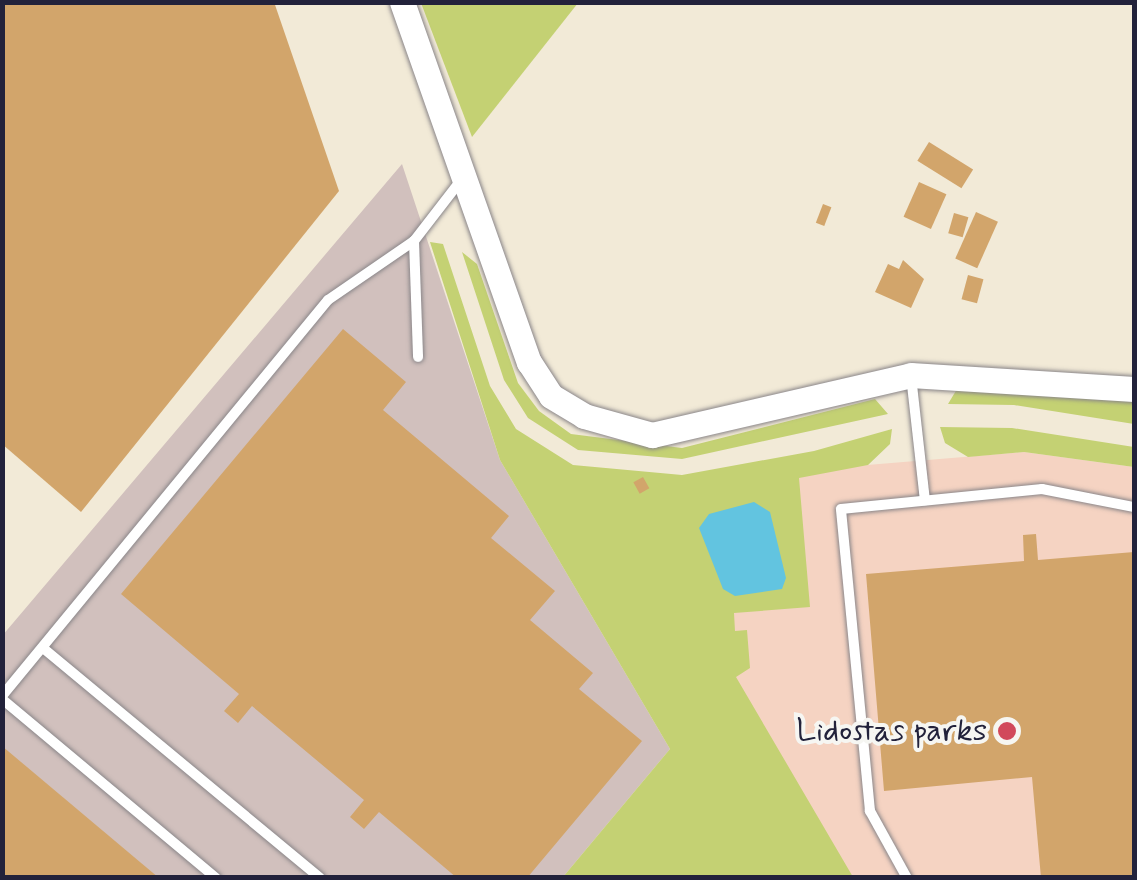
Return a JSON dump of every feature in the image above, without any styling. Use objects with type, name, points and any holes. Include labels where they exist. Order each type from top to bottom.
[{"type":"street","points":[[402,2],[529,362],[552,396],[584,416],[652,435],[911,375],[1134,389]]},
{"type":"lane","points":[[216,878],[2,698],[328,300],[414,240],[466,175]]},
{"type":"lane","points":[[414,240],[418,357]]},
{"type":"lane","points":[[911,375],[924,500]]},
{"type":"lane","points":[[907,878],[870,811],[841,509],[1042,489],[1134,507]]},
{"type":"lane","points":[[42,648],[320,878]]},
{"type":"shaded area","points":[[402,164],[500,460],[670,749],[563,877],[3,877],[2,636]]},
{"type":"shaded area","points":[[1024,452],[1134,467],[1134,877],[840,877],[732,684],[665,510],[831,468]]},
{"type":"green space","points":[[421,3],[578,3],[472,137]]},
{"type":"green space","points":[[430,242],[443,244],[490,386],[516,429],[573,465],[682,475],[814,451],[892,429],[890,444],[868,465],[799,478],[810,607],[734,613],[735,631],[747,630],[750,668],[736,677],[853,877],[563,877],[670,749],[500,460]]},
{"type":"green space","points":[[462,252],[477,264],[518,383],[539,411],[571,434],[682,448],[875,399],[888,414],[682,459],[578,450],[528,418],[504,380]]},
{"type":"green space","points":[[1016,385],[1134,402],[1134,424],[1014,405],[948,404],[957,389]]},
{"type":"green space","points":[[940,427],[1012,428],[1134,447],[1134,467],[1024,452],[968,457],[945,443]]},
{"type":"water","points":[[754,502],[770,512],[786,578],[782,589],[735,596],[723,589],[699,528],[709,514]]},
{"type":"building","points":[[2,2],[274,2],[339,191],[81,512],[2,444]]},
{"type":"building","points":[[929,142],[973,170],[961,188],[917,161]]},
{"type":"building","points":[[919,182],[946,194],[931,229],[904,217]]},
{"type":"building","points":[[823,204],[831,207],[824,226],[816,223]]},
{"type":"building","points":[[976,212],[998,222],[977,268],[955,259]]},
{"type":"building","points":[[954,213],[968,217],[963,237],[948,233]]},
{"type":"building","points":[[903,260],[924,279],[911,308],[875,292],[888,264],[899,269]]},
{"type":"building","points":[[968,275],[983,279],[977,303],[962,299]]},
{"type":"building","points":[[343,329],[406,382],[383,410],[509,516],[491,538],[555,591],[530,620],[593,673],[579,689],[642,741],[527,878],[457,878],[379,812],[364,829],[350,817],[364,800],[252,706],[238,723],[224,711],[239,694],[121,594]]},
{"type":"building","points":[[643,477],[649,488],[640,494],[633,482]]},
{"type":"building","name":"Lidostas parks","points":[[1036,534],[1038,560],[1134,552],[1134,878],[1041,878],[1032,777],[884,791],[866,574],[1024,561],[1023,535]]},
{"type":"building","points":[[2,746],[159,878],[2,878]]},
{"type":"place","name":"Lidostas parks","points":[[1007,731]]}]
